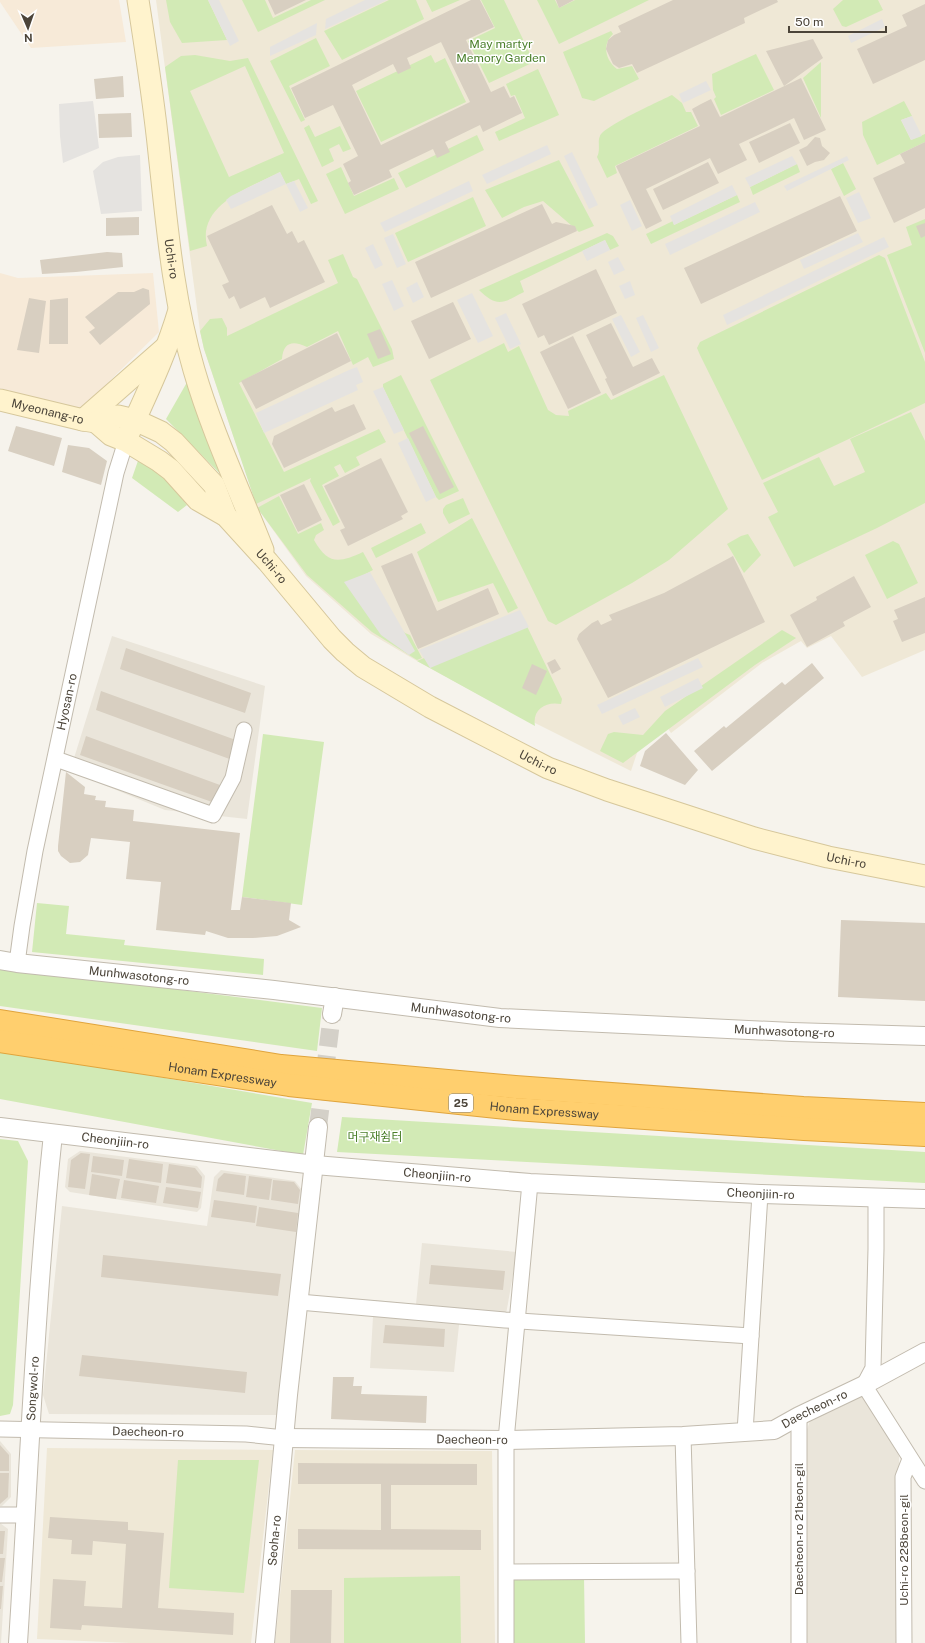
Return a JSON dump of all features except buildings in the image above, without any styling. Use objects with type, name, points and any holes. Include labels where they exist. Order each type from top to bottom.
[{"type":"highway","name":"Honam Expressway","points":[[0,1021],[281,1066],[507,1086],[787,1107],[925,1114]]},
{"type":"highway","name":"Honam Expressway","points":[[0,1041],[289,1085],[515,1109],[804,1129],[925,1135]]},
{"type":"main road","name":"Uchi-ro","points":[[138,0],[154,100],[172,272],[180,310],[169,344],[152,385],[135,420],[161,432],[168,437],[198,467],[214,485],[226,516]]},
{"type":"main road","points":[[180,310],[194,370],[208,412],[226,463],[268,562]]},
{"type":"main road","points":[[89,421],[169,344]]},
{"type":"main road","name":"Myeonang-ro","points":[[0,400],[89,421],[111,435],[126,441]]},
{"type":"main road","name":"Myeonang-ro","points":[[89,421],[118,416],[135,420]]},
{"type":"main road","points":[[126,441],[135,420]]},
{"type":"main road","name":"Uchi-ro","points":[[126,441],[159,460],[171,470],[198,500],[226,516],[268,562],[332,639],[363,667],[430,707],[548,768],[607,790],[754,838],[828,857],[925,876]]},
{"type":"street","name":"Hyosan-ro","points":[[9,962],[22,926],[35,852],[116,473],[126,441]]},
{"type":"street","points":[[56,759],[213,815],[233,778],[244,730]]},
{"type":"street","name":"Munhwasotong-ro","points":[[9,962],[333,1005],[500,1018],[792,1032],[925,1036]]},
{"type":"street","name":"Seoha-ro","points":[[265,1643],[284,1438],[315,1165],[318,1126]]},
{"type":"street","name":"Cheonjiin-ro","points":[[0,1127],[315,1165],[530,1183],[760,1194],[925,1198]]},
{"type":"street","name":"Songwol-ro","points":[[18,1643],[46,1203],[53,1134]]},
{"type":"street","points":[[506,1643],[506,1440],[530,1183]]},
{"type":"street","points":[[745,1432],[760,1194]]},
{"type":"street","points":[[876,1197],[873,1368],[864,1385],[925,1481]]},
{"type":"street","points":[[300,1302],[516,1321],[751,1336]]},
{"type":"street","name":"Daecheon-ro","points":[[0,1429],[246,1434],[284,1438],[506,1440],[683,1436],[774,1430],[799,1416],[864,1385],[925,1352]]},
{"type":"street","name":"Daecheon-ro 21beon-gil","points":[[799,1416],[799,1643]]},
{"type":"street","points":[[683,1436],[689,1643]]},
{"type":"street","name":"Uchi-ro 228beon-gil","points":[[904,1643],[903,1477],[910,1459]]},
{"type":"street","points":[[0,1515],[25,1516]]},
{"type":"street","points":[[507,1572],[687,1572]]},
{"type":"shaded area","points":[[0,0],[119,0],[126,42],[31,48]]},
{"type":"shaded area","points":[[156,0],[925,0],[925,650],[862,677],[831,636],[807,648],[801,641],[762,663],[671,733],[667,727],[638,750],[631,771],[483,697],[371,634],[306,576],[258,509],[204,349],[200,331]]},
{"type":"shaded area","points":[[208,0],[219,0],[239,41],[230,46]]},
{"type":"shaded area","points":[[365,0],[387,0],[325,29],[326,19]]},
{"type":"shaded area","points":[[882,19],[885,27],[851,43],[848,36]]},
{"type":"shaded area","points":[[317,23],[316,35],[270,56],[270,47]]},
{"type":"shaded area","points":[[706,81],[711,90],[683,103],[679,94]]},
{"type":"shaded area","points":[[93,101],[99,148],[63,163],[59,104]]},
{"type":"shaded area","points":[[912,116],[922,136],[911,140],[901,120]]},
{"type":"shaded area","points":[[547,145],[551,154],[487,184],[482,175]]},
{"type":"shaded area","points":[[572,152],[598,205],[589,209],[564,156]]},
{"type":"shaded area","points":[[140,155],[142,211],[101,214],[93,171],[103,162],[118,157]]},
{"type":"shaded area","points":[[792,156],[797,164],[750,187],[745,178]]},
{"type":"shaded area","points":[[847,156],[849,160],[787,191],[784,186]]},
{"type":"shaded area","points":[[280,172],[286,184],[231,209],[226,200],[231,196]]},
{"type":"shaded area","points":[[294,181],[308,208],[300,212],[286,184]]},
{"type":"shaded area","points":[[469,181],[473,191],[385,232],[380,223]]},
{"type":"shaded area","points":[[732,185],[737,195],[674,225],[670,216]]},
{"type":"shaded area","points":[[859,192],[871,218],[858,223],[846,198]]},
{"type":"shaded area","points":[[630,200],[642,226],[632,231],[620,205]]},
{"type":"shaded area","points":[[755,202],[760,212],[670,255],[665,244]]},
{"type":"shaded area","points":[[858,233],[863,242],[804,269],[800,260]]},
{"type":"shaded area","points":[[393,234],[406,264],[397,268],[384,238]]},
{"type":"shaded area","points":[[884,237],[889,247],[727,325],[723,315]]},
{"type":"shaded area","points":[[605,240],[610,250],[587,261],[582,251]]},
{"type":"shaded area","points":[[373,244],[383,265],[375,269],[365,248]]},
{"type":"shaded area","points":[[618,257],[625,270],[614,275],[608,262]]},
{"type":"shaded area","points":[[0,273],[18,278],[153,273],[159,332],[79,411],[0,388]]},
{"type":"shaded area","points":[[392,280],[404,306],[394,311],[382,284]]},
{"type":"shaded area","points":[[630,281],[635,295],[625,299],[619,286]]},
{"type":"shaded area","points":[[417,282],[424,297],[413,303],[406,288]]},
{"type":"shaded area","points":[[472,293],[493,336],[478,343],[457,300]]},
{"type":"shaded area","points":[[506,313],[521,344],[510,349],[495,318]]},
{"type":"shaded area","points":[[621,315],[640,352],[631,357],[612,319]]},
{"type":"shaded area","points":[[643,315],[659,348],[651,352],[636,318]]},
{"type":"shaded area","points":[[357,367],[363,382],[356,385],[358,390],[264,433],[256,413]]},
{"type":"shaded area","points":[[383,387],[404,430],[394,434],[373,391]]},
{"type":"shaded area","points":[[408,438],[436,497],[426,502],[398,443]]},
{"type":"shaded area","points":[[370,572],[415,651],[409,655],[381,635],[344,582]]},
{"type":"shaded area","points":[[520,610],[529,627],[430,668],[419,650]]},
{"type":"shaded area","points":[[112,636],[265,686],[247,819],[165,810],[70,771]]},
{"type":"shaded area","points":[[698,658],[703,667],[602,714],[597,705]]},
{"type":"shaded area","points":[[698,678],[703,688],[665,707],[660,697]]},
{"type":"shaded area","points":[[635,708],[640,717],[623,725],[618,716]]},
{"type":"shaded area","points":[[80,1151],[197,1166],[205,1176],[201,1208],[197,1212],[70,1192],[65,1187],[68,1159]]},
{"type":"shaded area","points":[[221,1170],[295,1181],[302,1190],[277,1415],[49,1414],[43,1395],[62,1206],[207,1226],[214,1177]]},
{"type":"shaded area","points":[[422,1243],[517,1252],[505,1320],[460,1316],[454,1372],[370,1368],[374,1300],[416,1304]]},
{"type":"shaded area","points":[[862,1392],[899,1456],[900,1643],[806,1643],[807,1430],[812,1414]]},
{"type":"shaded area","points":[[0,1441],[11,1454],[11,1497],[2,1506],[0,1506]]},
{"type":"shaded area","points":[[47,1448],[273,1450],[251,1643],[131,1643],[37,1639]]},
{"type":"shaded area","points":[[295,1450],[492,1451],[495,1643],[275,1643]]},
{"type":"shaded area","points":[[0,1523],[8,1529],[1,1643],[0,1643]]},
{"type":"green space","points":[[166,0],[208,0],[227,40],[182,43],[170,22]]},
{"type":"green space","points":[[242,0],[265,0],[273,18],[311,0],[325,0],[258,32]]},
{"type":"green space","points":[[389,0],[416,0],[424,19],[342,60],[324,31]]},
{"type":"green space","points":[[426,0],[460,0],[432,12]]},
{"type":"green space","name":"May martyr Memory Garden","points":[[481,0],[504,0],[534,62],[489,83],[468,41],[495,28]]},
{"type":"green space","points":[[537,0],[555,0],[559,8],[575,0],[649,0],[559,44]]},
{"type":"green space","points":[[843,0],[878,0],[883,10],[846,27],[842,26],[833,9]]},
{"type":"green space","points":[[611,31],[613,34],[607,42],[606,47],[606,52],[610,61],[617,69],[632,66],[639,79],[594,101],[582,98],[563,52]]},
{"type":"green space","points":[[316,38],[330,66],[289,86],[305,120],[301,122],[270,61]]},
{"type":"green space","points":[[756,54],[774,90],[721,115],[714,99],[716,97],[713,90],[712,74]]},
{"type":"green space","points":[[195,55],[230,61],[248,58],[318,201],[311,204],[299,179],[286,184],[280,172],[242,191],[218,208],[210,219],[206,231],[207,246],[190,251],[165,67],[181,56]],"holes":[[[245,66],[284,153],[229,177],[190,91]]]},
{"type":"green space","points":[[431,55],[435,63],[445,58],[466,102],[381,142],[356,91]]},
{"type":"green space","points":[[821,62],[821,118],[803,78]]},
{"type":"green space","points":[[538,69],[559,115],[499,141],[495,132],[525,118],[515,95],[511,96],[506,84]]},
{"type":"green space","points":[[672,95],[682,103],[686,112],[691,112],[698,126],[615,166],[617,173],[607,178],[597,157],[600,136],[611,126],[621,120]]},
{"type":"green space","points":[[904,101],[912,116],[901,120],[911,140],[925,134],[925,142],[877,165],[863,135],[862,122]]},
{"type":"green space","points":[[309,125],[315,137],[340,126],[351,149],[343,152],[339,144],[329,149],[334,161],[322,167],[304,128]]},
{"type":"green space","points":[[477,135],[484,150],[406,188],[398,173]]},
{"type":"green space","points":[[559,160],[594,226],[579,232],[543,201],[524,207],[502,218],[485,190]]},
{"type":"green space","points":[[843,163],[856,189],[844,196],[831,169]]},
{"type":"green space","points":[[797,164],[800,172],[753,195],[750,187]]},
{"type":"green space","points":[[341,167],[354,196],[394,178],[399,189],[345,214],[326,174]]},
{"type":"green space","points":[[737,195],[740,202],[651,244],[646,234],[673,221],[674,225]]},
{"type":"green space","points":[[473,197],[486,226],[408,262],[395,233]]},
{"type":"green space","points":[[925,219],[925,353],[887,255],[912,245],[906,227]]},
{"type":"green space","points":[[607,233],[613,236],[619,246],[610,250],[605,240],[520,281],[524,292],[511,299],[496,302],[491,300],[479,290]]},
{"type":"green space","points":[[343,254],[353,277],[357,279],[392,349],[394,359],[373,367],[368,357],[353,365],[338,331],[307,347],[293,343],[290,344],[284,349],[282,359],[239,383],[284,472],[379,429],[386,442],[356,457],[360,465],[345,473],[340,464],[334,467],[339,476],[322,485],[340,522],[333,526],[310,481],[311,478],[256,504],[204,349],[200,331],[210,319],[222,318],[227,328],[227,336],[338,283],[328,260]]},
{"type":"green space","points":[[879,255],[885,258],[925,362],[925,403],[762,480],[700,355],[697,348],[700,342]]},
{"type":"green space","points":[[504,343],[508,352],[519,346],[548,410],[556,415],[569,416],[568,411],[606,393],[611,400],[664,375],[728,509],[669,560],[632,583],[556,625],[548,621],[430,380]]},
{"type":"green space","points":[[194,370],[248,502],[166,419]]},
{"type":"green space","points":[[401,375],[459,491],[439,500],[436,497],[383,387],[383,384]]},
{"type":"green space","points":[[911,412],[925,441],[925,503],[877,528],[794,567],[768,517],[778,512],[763,483],[819,457],[834,486],[865,472],[850,439]]},
{"type":"green space","points":[[140,455],[155,465],[187,505],[178,512],[132,478]]},
{"type":"green space","points":[[279,496],[298,534],[321,523],[324,530],[316,535],[314,540],[324,554],[329,558],[341,560],[363,552],[373,570],[354,580],[405,633],[410,635],[422,658],[417,660],[372,632],[307,575],[257,508]]},
{"type":"green space","points":[[463,498],[470,514],[449,524],[443,513],[443,509],[446,505]]},
{"type":"green space","points":[[472,518],[518,608],[508,613],[493,583],[438,602],[417,552]]},
{"type":"green space","points":[[421,523],[426,533],[376,558],[371,548]]},
{"type":"green space","points":[[748,534],[761,555],[744,573],[727,544],[741,536]]},
{"type":"green space","points":[[893,541],[899,544],[918,583],[887,599],[865,555]]},
{"type":"green space","points":[[517,619],[524,620],[562,699],[561,704],[555,703],[545,705],[538,711],[535,726],[417,661]]},
{"type":"green space","points":[[782,630],[796,638],[755,665],[623,763],[600,751],[608,734],[614,732],[643,735],[665,711]]},
{"type":"green space","points":[[263,734],[324,742],[302,905],[242,897]]},
{"type":"green space","points":[[37,903],[69,906],[66,934],[125,940],[124,945],[264,959],[263,975],[32,952]]},
{"type":"green space","points":[[0,967],[322,1008],[317,1051],[0,1006]]},
{"type":"green space","points":[[0,1050],[312,1103],[303,1155],[0,1099]]},
{"type":"green space","name":"머구재쉼터","points":[[342,1117],[925,1152],[925,1183],[337,1152]]},
{"type":"green space","points":[[0,1139],[18,1141],[28,1161],[13,1405],[10,1414],[0,1416]]},
{"type":"green space","points":[[178,1460],[259,1460],[244,1593],[169,1588]]},
{"type":"green space","points":[[517,1575],[584,1576],[585,1643],[510,1643],[511,1581]]},
{"type":"green space","points":[[460,1576],[461,1643],[344,1643],[344,1578]]},
{"type":"tunnel","points":[[318,1127],[332,1014]]}]
